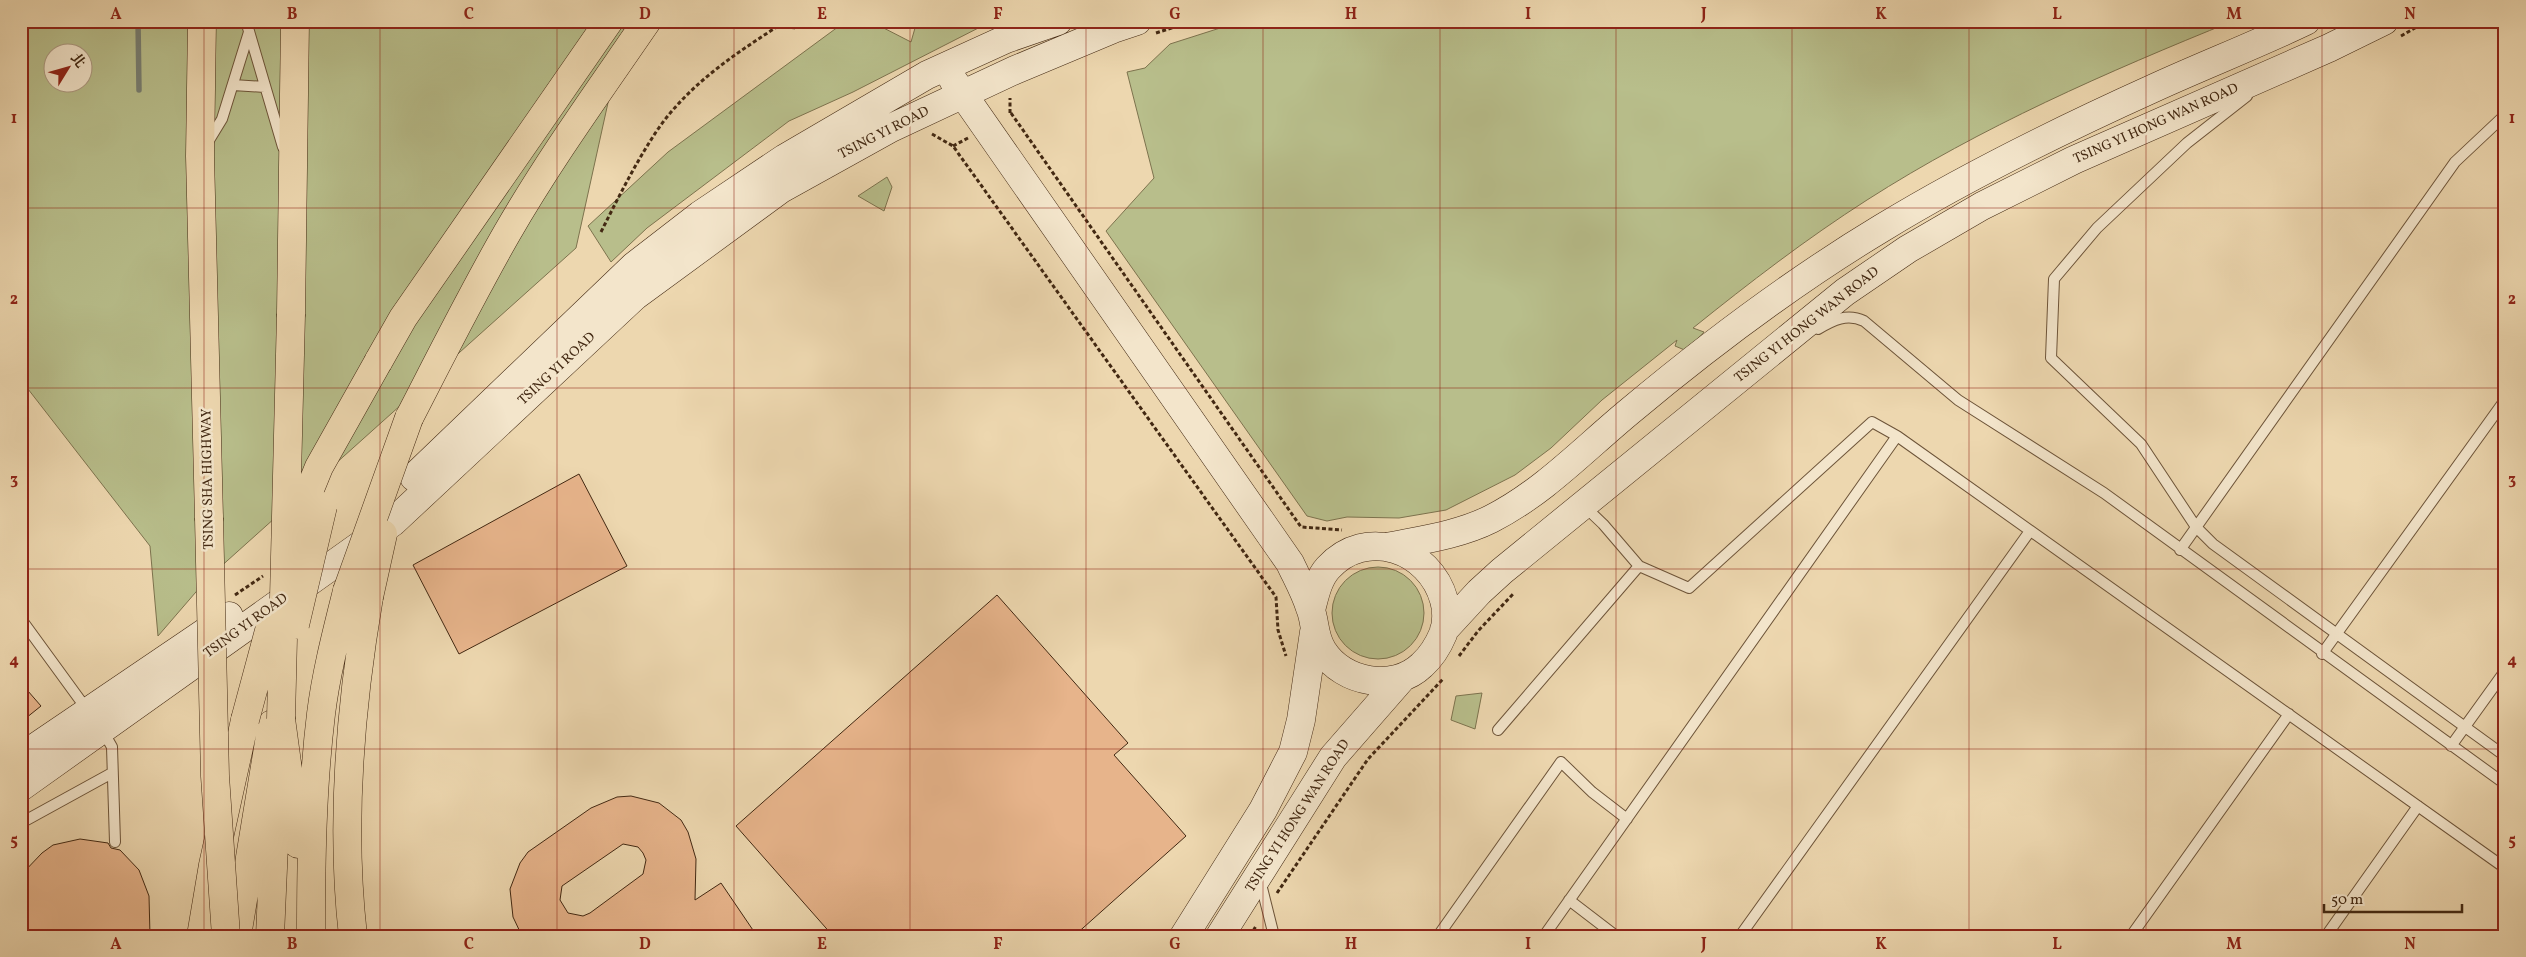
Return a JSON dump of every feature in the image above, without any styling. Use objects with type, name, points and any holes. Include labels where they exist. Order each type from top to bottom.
[{"type":"highway","name":"TSING SHA HIGHWAY","points":[[202,21],[200,156],[215,776],[226,936]]},
{"type":"highway","points":[[270,936],[281,719],[294,190],[295,21]]},
{"type":"highway","points":[[201,936],[213,865],[245,720],[308,494],[319,467],[403,318],[609,21]]},
{"type":"highway","points":[[310,936],[312,816],[321,713],[326,680],[347,591],[409,418],[469,300],[507,233],[553,158],[646,21]]},
{"type":"highway","points":[[237,936],[272,724],[323,504],[378,362]]},
{"type":"highway","points":[[353,936],[348,872],[347,807],[356,689],[369,597],[409,418]]},
{"type":"highway","points":[[281,719],[310,936]]},
{"type":"highway","points":[[195,936],[215,776]]},
{"type":"street","name":"TSING YI ROAD","points":[[21,787],[95,720],[366,523],[634,266],[693,221],[785,158],[928,76],[1006,39],[1058,21]]},
{"type":"street","name":"TSING YI ROAD","points":[[21,758],[95,720],[393,522],[635,296],[781,189],[872,137],[962,95],[1113,29],[1137,21]]},
{"type":"street","points":[[1184,936],[1263,810],[1293,752],[1301,720],[1316,588],[1328,568],[1344,556],[1365,548],[1387,547],[1447,534],[1488,521],[1515,506],[1545,485],[1630,411],[1746,320],[1881,229],[2062,130],[2306,21]]},
{"type":"street","name":"TSING YI HONG WAN ROAD","points":[[1444,630],[1496,576],[1582,504],[1845,292],[1908,249],[1982,206],[2074,160],[2302,60],[2384,21]]},
{"type":"street","points":[[945,69],[1290,563],[1323,652],[1338,668],[1358,678],[1380,682],[1402,678],[1421,667],[1436,650],[1444,630],[1446,608],[1440,586],[1427,567],[1409,554],[1387,547]]},
{"type":"street","points":[[1290,563],[1328,568]]},
{"type":"street","name":"TSING YI HONG WAN ROAD","points":[[1220,936],[1333,757],[1402,678]]},
{"type":"lane","points":[[246,21],[294,190]]},
{"type":"lane","points":[[200,156],[222,119],[253,21]]},
{"type":"lane","points":[[2302,60],[2231,108],[2187,143],[2097,228],[2054,279],[2052,358],[2141,444],[2196,527],[2212,544],[2505,756]]},
{"type":"lane","points":[[232,85],[265,86]]},
{"type":"lane","points":[[2180,550],[2455,162],[2505,115]]},
{"type":"lane","points":[[1783,342],[1813,332],[1834,320],[1854,316],[1864,321],[1958,400],[2104,493],[2322,654],[2505,784]]},
{"type":"lane","points":[[2322,654],[2505,400]]},
{"type":"lane","points":[[1582,504],[1603,524],[1640,566],[1689,588],[1872,422],[1897,436],[2505,868]]},
{"type":"lane","points":[[1544,936],[1897,436]]},
{"type":"lane","points":[[1740,936],[2030,530]]},
{"type":"lane","points":[[1498,730],[1640,566]]},
{"type":"lane","points":[[21,619],[95,720],[112,747],[114,842]]},
{"type":"lane","points":[[2451,746],[2505,671]]},
{"type":"lane","points":[[2131,936],[2289,714]]},
{"type":"lane","points":[[1438,936],[1561,762],[1592,792],[1627,819]]},
{"type":"lane","points":[[21,823],[112,773]]},
{"type":"lane","points":[[2326,936],[2418,806]]},
{"type":"lane","points":[[1259,876],[1274,936]]},
{"type":"lane","points":[[1569,900],[1616,936]]},
{"type":"path","points":[[601,232],[636,165],[657,130],[688,93],[730,57],[786,21]]},
{"type":"path","points":[[1011,113],[1301,527]]},
{"type":"path","points":[[953,146],[1276,597],[1278,630],[1287,658]]},
{"type":"path","points":[[1457,659],[1478,631],[1515,592]]},
{"type":"path","points":[[1250,936],[1368,759],[1447,673]]},
{"type":"green space","points":[[21,21],[626,21],[576,248],[208,578],[158,636],[150,546],[21,380]]},
{"type":"green space","points":[[739,21],[801,21],[795,29]]},
{"type":"green space","points":[[846,21],[870,21],[911,42],[917,21],[992,21],[853,92],[789,121],[647,228],[611,262],[588,226],[668,152]]},
{"type":"green space","points":[[1242,21],[2233,21],[2045,102],[1955,148],[1867,200],[1778,262],[1693,328],[1704,332],[1687,351],[1675,346],[1677,340],[1602,400],[1551,448],[1515,475],[1446,510],[1399,518],[1347,517],[1327,521],[1307,516],[1106,231],[1154,178],[1127,72],[1145,68],[1170,44]]},
{"type":"green space","points":[[887,177],[892,187],[884,211],[858,196]]},
{"type":"green space","points":[[1378,567],[1396,571],[1410,581],[1420,595],[1424,613],[1420,631],[1410,645],[1396,655],[1378,659],[1360,655],[1346,645],[1336,631],[1332,613],[1336,595],[1346,581],[1360,571]]},
{"type":"green space","points":[[1482,693],[1475,729],[1451,720],[1456,696]]},
{"type":"building","points":[[579,474],[627,566],[459,654],[413,565]]},
{"type":"building","points":[[997,595],[1128,743],[1114,755],[1186,836],[1074,936],[833,936],[736,826]]},
{"type":"building","points":[[21,683],[41,706],[21,722]]},
{"type":"building","points":[[631,796],[659,803],[681,820],[688,832],[696,859],[695,900],[721,883],[757,936],[522,936],[513,917],[510,889],[520,863],[528,852],[591,808],[617,797]],"holes":[[[623,844],[638,847],[646,860],[643,874],[590,913],[583,916],[568,913],[560,900],[562,886]]]},
{"type":"building","points":[[80,839],[108,843],[111,848],[120,850],[139,870],[149,896],[150,936],[21,936],[21,875],[42,853],[53,845]]},
{"type":"waterway","points":[[138,21],[139,90]]}]
